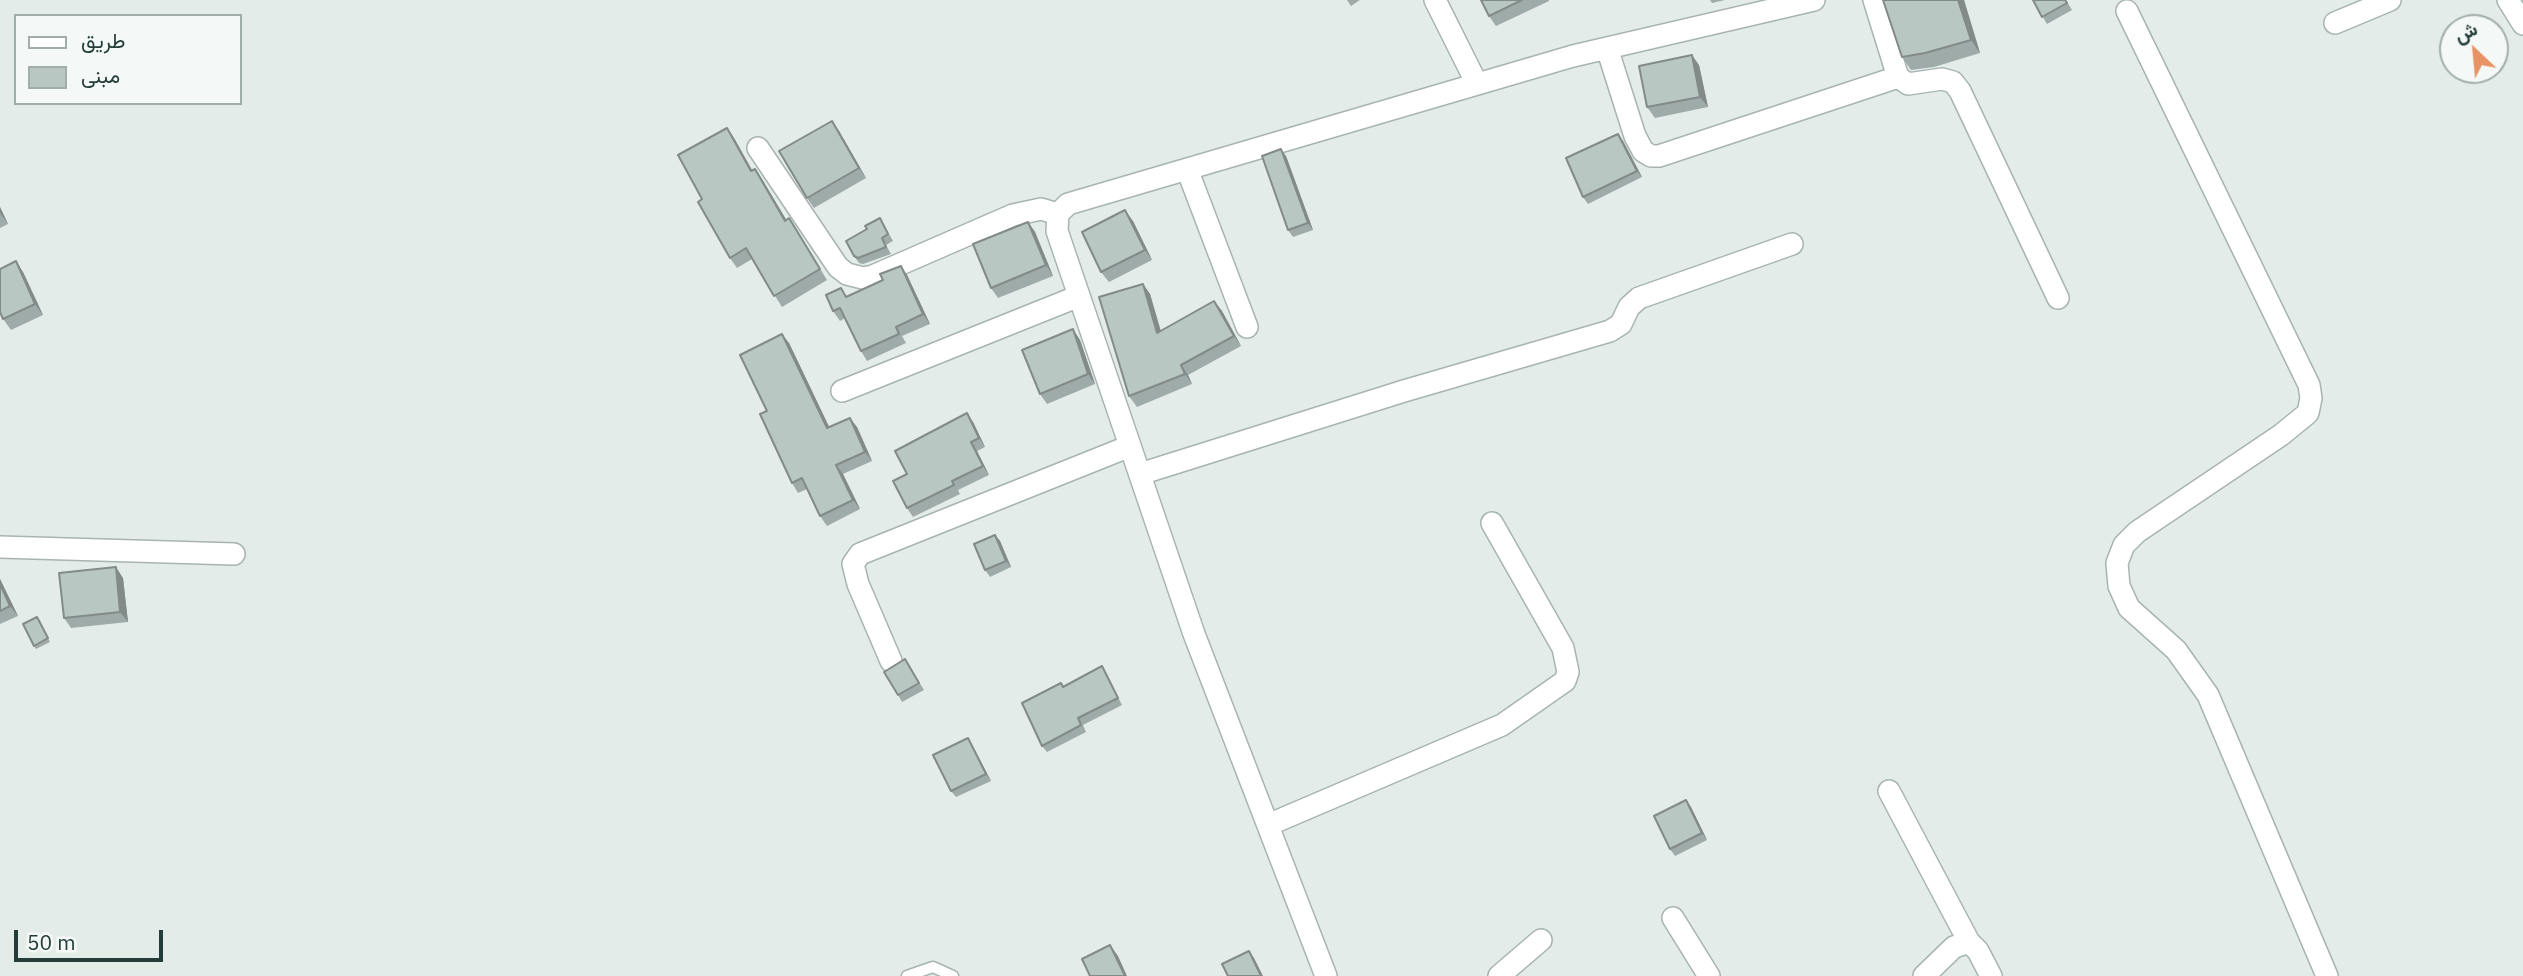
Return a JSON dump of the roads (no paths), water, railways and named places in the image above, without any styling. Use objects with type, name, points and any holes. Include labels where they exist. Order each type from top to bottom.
[{"type":"street","points":[[1435,0],[1478,84]]},
{"type":"street","points":[[1326,976],[1194,634],[1057,231],[1059,214],[1068,204],[1478,84],[1607,48],[1814,0]]},
{"type":"street","points":[[1874,0],[1898,77],[1908,83],[1942,79],[1953,82],[1960,91],[2058,298]]},
{"type":"street","points":[[2335,23],[2389,0]]},
{"type":"street","points":[[2508,0],[2523,24]]},
{"type":"street","points":[[2127,11],[2309,386],[2311,398],[2308,413],[2281,435],[2137,531],[2124,545],[2117,562],[2119,586],[2129,608],[2176,650],[2208,695],[2328,976]]},
{"type":"street","points":[[1607,48],[1635,136],[1643,151],[1651,156],[1659,156],[1898,77]]},
{"type":"street","points":[[758,148],[838,267],[847,274],[863,278],[1013,215],[1041,209],[1059,214]]},
{"type":"street","points":[[1187,169],[1247,327]]},
{"type":"street","points":[[1140,474],[1390,395],[1610,331],[1621,324],[1629,307],[1639,298],[1792,244]]},
{"type":"street","points":[[842,391],[1079,296]]},
{"type":"street","points":[[891,661],[858,584],[853,564],[860,554],[1130,446]]},
{"type":"street","points":[[1268,825],[1502,725],[1565,681],[1568,672],[1563,649],[1492,523]]},
{"type":"street","points":[[0,547],[234,554]]},
{"type":"street","points":[[1889,791],[1969,942],[1978,951],[1991,976]]},
{"type":"street","points":[[1674,918],[1709,976]]},
{"type":"street","points":[[1499,976],[1541,940]]},
{"type":"street","points":[[1924,976],[1954,947],[1969,942]]},
{"type":"lane","points":[[907,976],[933,967],[953,976]]}]
